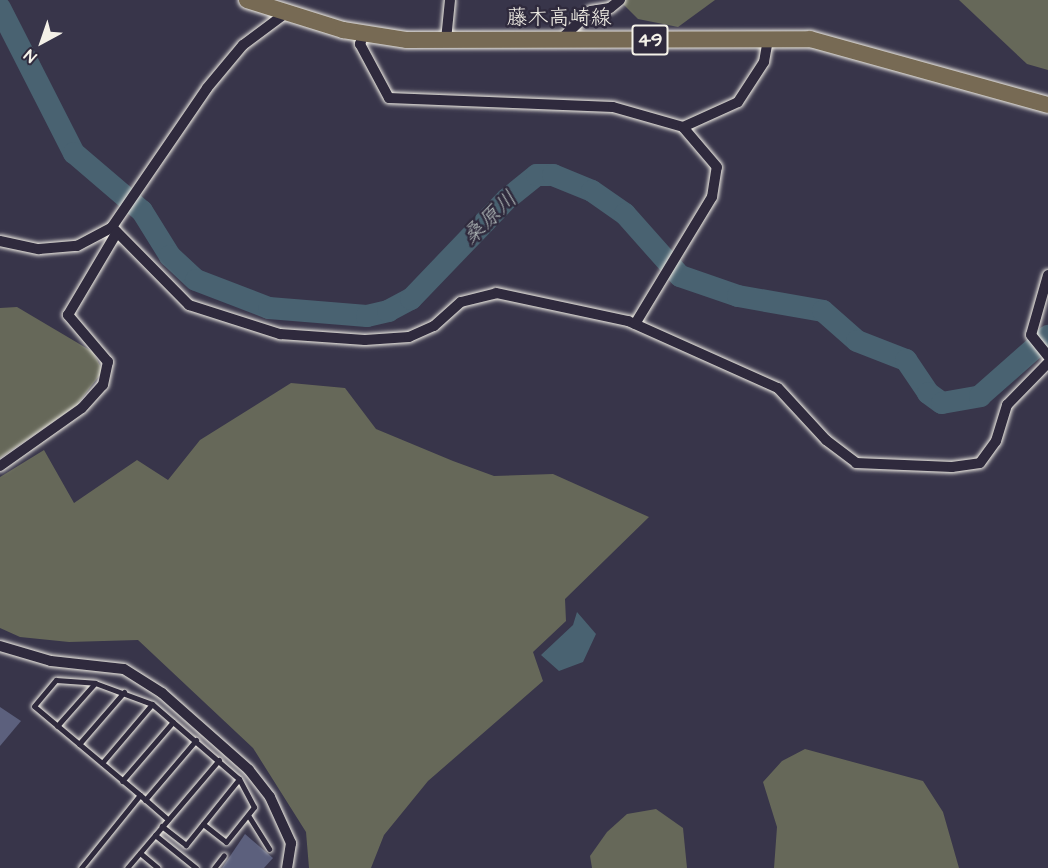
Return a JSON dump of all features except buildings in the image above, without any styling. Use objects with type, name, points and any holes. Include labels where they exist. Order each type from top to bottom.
[{"type":"main road","name":"藤木高崎線","points":[[247,0],[364,34],[446,40],[768,39],[837,42],[1048,105]]},
{"type":"street","points":[[446,40],[450,0]]},
{"type":"street","points":[[558,41],[591,10],[610,8],[620,0]]},
{"type":"street","points":[[0,466],[82,408],[103,385],[108,362],[68,315],[115,230],[207,88],[243,45],[286,13]]},
{"type":"street","points":[[364,34],[360,44],[389,98],[613,107],[683,127],[717,167],[712,197],[635,324]]},
{"type":"street","points":[[683,127],[738,102],[764,62],[768,39]]},
{"type":"street","points":[[0,241],[39,249],[77,246],[115,230]]},
{"type":"street","points":[[115,230],[189,305],[280,334],[365,340],[409,337],[434,326],[461,302],[496,293],[635,324],[778,388],[826,440],[856,463],[952,467],[980,463],[996,441],[1007,405],[1048,363]]},
{"type":"street","points":[[1048,275],[1031,335],[1048,356]]},
{"type":"street","points":[[0,646],[51,661],[124,669],[162,693],[249,770],[270,797],[291,843],[287,868]]},
{"type":"lane","points":[[168,819],[33,706],[56,680],[95,683],[152,704],[239,779],[254,807],[248,815],[226,842],[203,824]]},
{"type":"lane","points":[[57,726],[95,683]]},
{"type":"lane","points":[[79,744],[124,692]]},
{"type":"lane","points":[[102,763],[152,704]]},
{"type":"lane","points":[[123,780],[173,722]]},
{"type":"lane","points":[[145,800],[196,740]]},
{"type":"lane","points":[[127,868],[219,760]]},
{"type":"lane","points":[[162,826],[186,845],[239,779]]},
{"type":"lane","points":[[81,868],[140,795]]},
{"type":"lane","points":[[248,815],[269,849]]},
{"type":"lane","points":[[155,835],[196,868]]},
{"type":"lane","points":[[140,853],[158,868]]},
{"type":"lane","points":[[214,868],[224,855]]},
{"type":"green space","points":[[619,0],[715,0],[678,27],[638,19]]},
{"type":"green space","points":[[959,0],[1048,0],[1048,70],[1027,64]]},
{"type":"green space","points":[[17,307],[93,352],[103,371],[76,406],[0,458],[0,308]]},
{"type":"green space","points":[[291,383],[345,388],[376,429],[453,461],[494,476],[553,474],[649,517],[565,599],[566,621],[533,652],[543,681],[428,781],[384,835],[371,868],[309,868],[306,832],[253,748],[138,640],[69,642],[20,637],[0,628],[0,477],[44,450],[74,503],[137,460],[168,480],[200,440]]},
{"type":"green space","points":[[805,749],[923,781],[943,812],[959,868],[774,868],[777,827],[763,782],[782,761]]},
{"type":"green space","points":[[656,809],[683,828],[687,868],[592,868],[590,856],[607,832],[627,814]]},
{"type":"water","points":[[577,612],[596,634],[583,662],[559,671],[541,655],[573,625]]},
{"type":"waterway","name":"桑原川","points":[[0,8],[74,153],[142,211],[170,256],[196,280],[269,308],[367,316],[388,311],[411,299],[507,199],[537,175],[553,175],[592,191],[625,214],[680,276],[738,296],[823,311],[857,341],[906,360],[928,393],[942,403],[980,396],[1048,336]]}]
